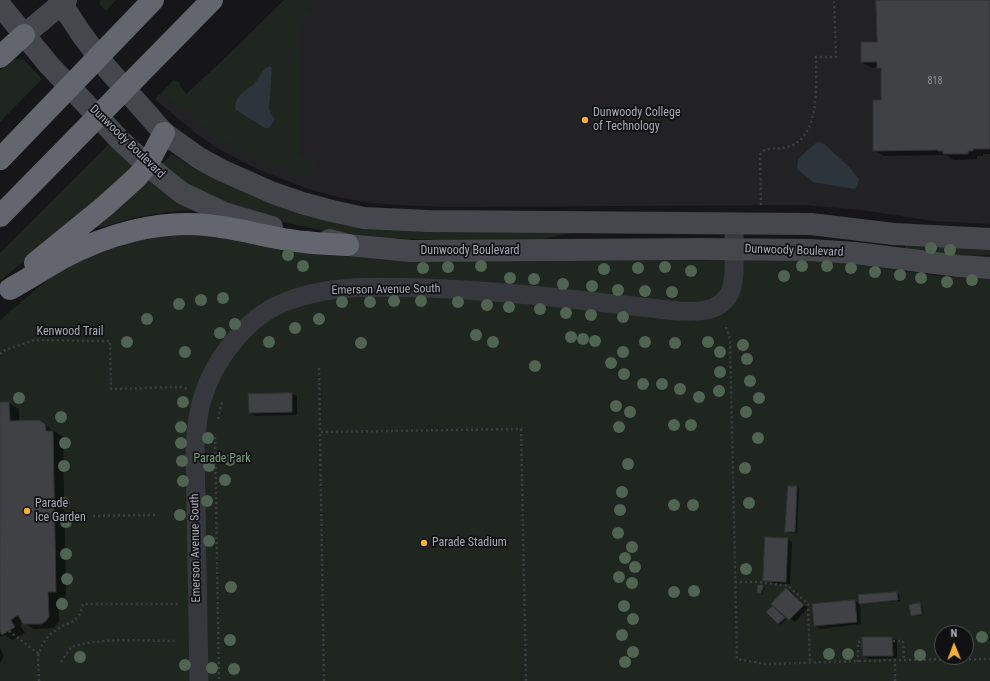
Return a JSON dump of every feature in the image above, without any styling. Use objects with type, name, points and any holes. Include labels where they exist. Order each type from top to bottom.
[{"type":"highway","points":[[0,160],[153,0]]},
{"type":"highway","points":[[0,216],[212,0]]},
{"type":"highway","points":[[0,56],[24,35]]},
{"type":"highway","points":[[5,293],[36,261],[105,206],[137,176],[147,165],[164,133]]},
{"type":"highway","points":[[5,293],[64,258],[100,241],[143,229],[162,226],[205,224],[304,242],[348,245]]},
{"type":"main road","points":[[24,35],[63,1],[80,32],[105,66],[164,133],[199,158],[273,193],[302,203],[364,218],[428,222],[811,224],[894,234],[990,239]]},
{"type":"main road","name":"Dunwoody Boulevard","points":[[0,5],[49,65],[120,140],[147,165],[182,192],[224,213],[272,227],[306,233],[348,245],[411,251],[810,250],[855,253],[959,266],[990,268]]},
{"type":"street","name":"Emerson Avenue South","points":[[199,681],[195,448],[197,422],[204,395],[224,354],[240,333],[252,322],[284,302],[324,291],[355,288],[447,289],[500,292],[678,311],[706,310],[720,304],[726,299],[732,288],[735,276],[734,224]]},
{"type":"path","points":[[761,207],[760,155],[762,151],[765,150],[784,148],[795,144],[803,137],[813,117],[815,106],[816,57],[836,57],[834,0]]},
{"type":"path","points":[[726,327],[730,340],[737,660],[765,664],[990,659]]},
{"type":"path","name":"Kenwood Trail","points":[[0,354],[3,351],[34,340],[110,341],[111,389],[182,387],[222,402],[217,423]]},
{"type":"path","points":[[319,368],[324,681]]},
{"type":"path","points":[[320,432],[521,429],[526,681]]},
{"type":"path","points":[[215,434],[219,681]]},
{"type":"path","points":[[93,516],[156,515]]},
{"type":"path","points":[[736,582],[758,582],[788,586],[808,604],[810,662]]},
{"type":"path","points":[[39,681],[38,657],[42,645],[49,635],[62,626],[74,621],[80,614],[83,604],[184,604]]},
{"type":"path","points":[[9,631],[39,654]]},
{"type":"path","points":[[61,662],[71,647],[84,643],[110,641],[175,641]]},
{"type":"path","points":[[893,641],[903,641],[904,660]]},
{"type":"path","points":[[858,662],[858,642],[862,642]]},
{"type":"path","points":[[895,660],[895,681]]},
{"type":"shaded area","name":"Dunwoody College of Technology","points":[[293,0],[990,0],[990,224],[933,221],[862,210],[803,205],[447,207],[398,205],[371,203],[332,196],[306,188],[259,170],[217,148],[193,131],[155,99],[172,82],[188,98]]},
{"type":"shaded area","points":[[270,66],[272,68],[269,109],[275,119],[269,128],[265,128],[236,110],[235,105],[241,94],[255,83],[263,71]]},
{"type":"shaded area","points":[[817,142],[823,143],[848,166],[859,179],[855,189],[813,182],[797,169],[798,159]]},
{"type":"green space","points":[[101,0],[116,0],[106,11],[99,4]]},
{"type":"green space","points":[[284,0],[309,0],[303,6],[313,16],[312,18],[298,18],[300,157],[313,157],[316,160],[309,179],[269,165],[236,148],[197,122],[162,92],[174,80],[180,83],[180,86],[186,94]]},
{"type":"green space","points":[[11,60],[24,60],[42,79],[0,122],[0,70]]},
{"type":"green space","points":[[109,144],[131,164],[133,170],[0,281],[0,253]]},
{"type":"green space","points":[[172,154],[195,169],[263,196],[577,232],[543,239],[443,240],[387,238],[321,230],[257,217],[199,193],[161,165]]},
{"type":"green space","points":[[148,178],[194,210],[147,215],[100,228],[96,223]]},
{"type":"green space","name":"Parade Park","points":[[211,233],[344,256],[425,261],[699,261],[767,259],[837,262],[942,276],[990,279],[990,681],[0,681],[0,320],[58,271],[102,249],[159,234]]},
{"type":"green space","points":[[905,244],[990,246],[990,255],[968,256],[905,249]]},
{"type":"building","points":[[876,0],[990,0],[990,149],[973,149],[973,151],[968,151],[968,154],[943,154],[943,151],[938,150],[873,151],[873,100],[881,100],[881,68],[877,68],[877,62],[861,62],[861,42],[877,42]]},
{"type":"building","points":[[292,393],[292,412],[249,413],[248,394]]},
{"type":"building","name":"Parade Ice Garden","points":[[0,402],[9,402],[10,421],[39,420],[45,424],[46,431],[53,431],[56,592],[48,592],[49,617],[45,622],[41,624],[23,624],[18,615],[11,620],[15,627],[2,635],[0,632]]},
{"type":"building","points":[[788,486],[797,486],[795,532],[785,532]]},
{"type":"building","points":[[765,537],[788,538],[786,582],[763,581]]},
{"type":"building","points":[[758,585],[763,585],[763,590],[761,590],[761,593],[757,593]]},
{"type":"building","points":[[786,588],[804,605],[789,620],[771,604]]},
{"type":"building","points":[[897,592],[898,600],[859,604],[858,595]]},
{"type":"building","points":[[855,600],[857,622],[814,626],[812,604]]},
{"type":"building","points":[[920,603],[922,614],[911,616],[909,605]]},
{"type":"building","points":[[773,606],[785,618],[778,624],[766,612]]},
{"type":"building","points":[[862,637],[892,637],[893,656],[863,656]]},
{"type":"place","name":"Dunwoody College of Technology","points":[[585,120]]},
{"type":"place","name":"Parade Ice Garden","points":[[27,511]]},
{"type":"place","name":"Parade Stadium","points":[[424,543]]}]
